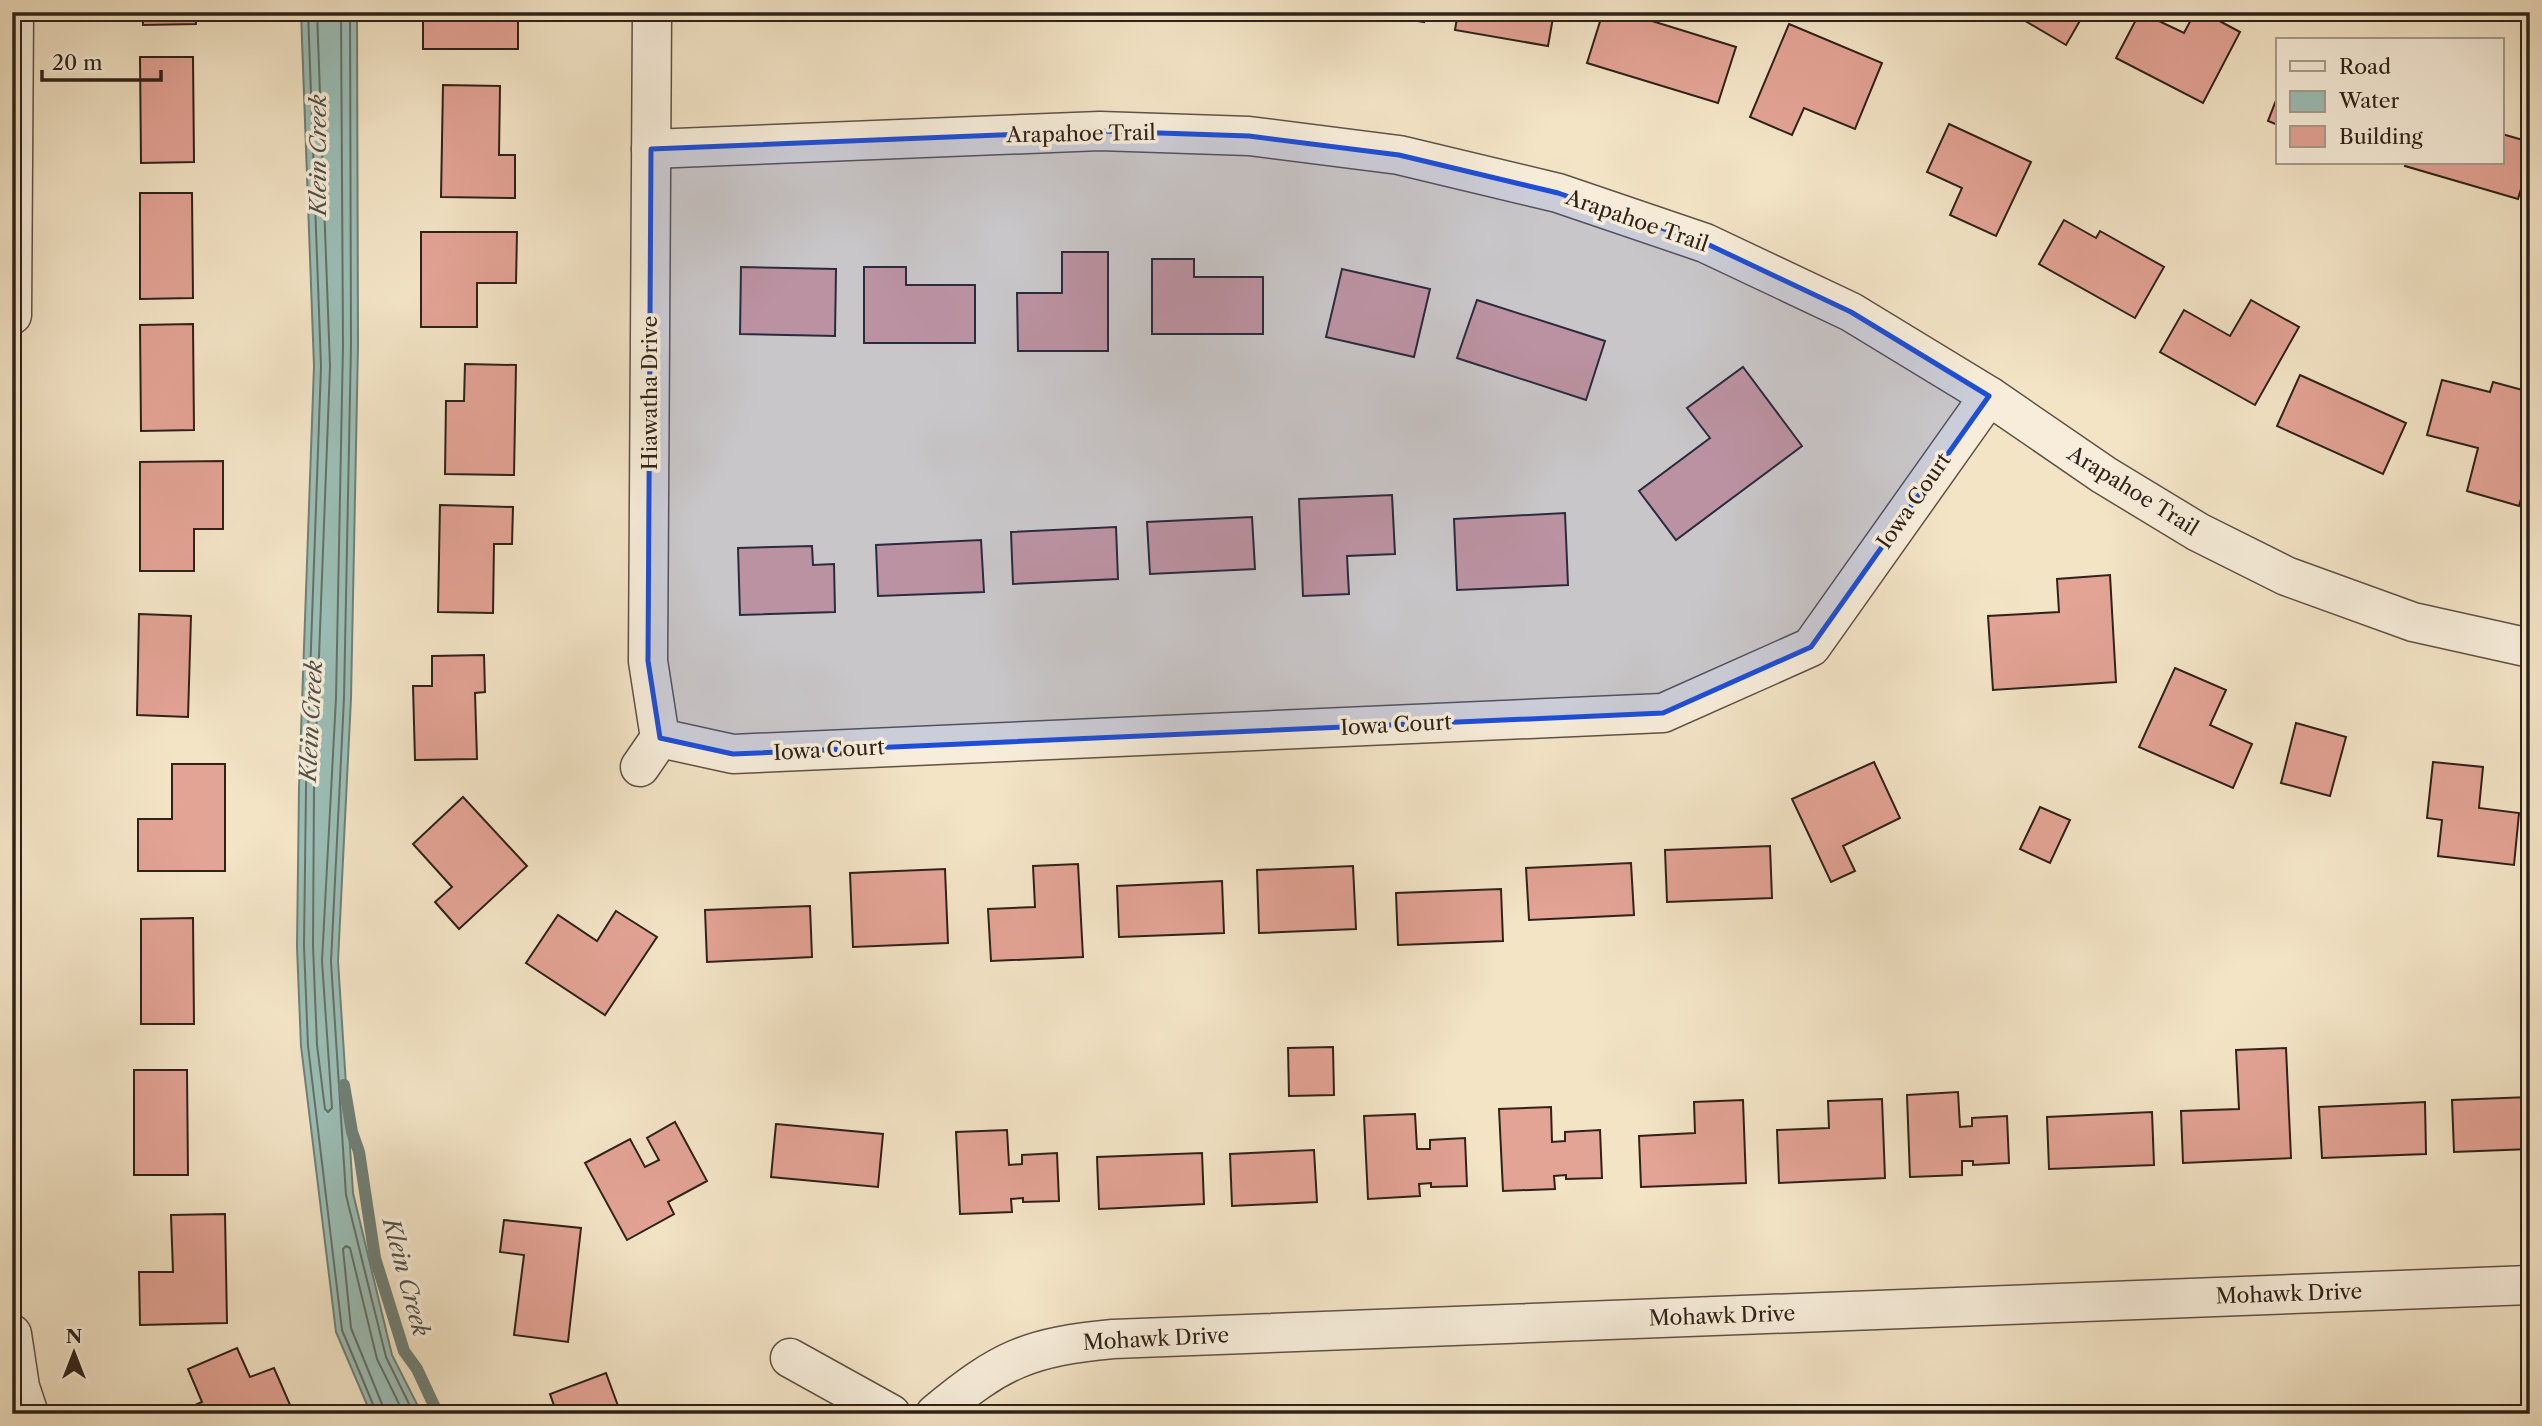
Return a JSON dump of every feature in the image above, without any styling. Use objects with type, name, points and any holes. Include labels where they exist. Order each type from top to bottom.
[{"type":"street","points":[[12,315],[14,12]]},
{"type":"street","name":"Hiawatha Drive","points":[[650,752],[648,661],[652,12]]},
{"type":"street","name":"Arapahoe Trail","points":[[651,149],[1100,131],[1248,136],[1399,155],[1558,193],[1704,243],[1851,312],[1989,396],[2104,475],[2198,532],[2286,576],[2413,622],[2530,649]]},
{"type":"street","name":"Iowa Court","points":[[650,752],[733,754],[1663,713],[1811,647],[1989,396]]},
{"type":"street","name":"Mohawk Drive","points":[[935,1414],[962,1391],[1018,1356],[1056,1344],[1113,1339],[2530,1285]]},
{"type":"street","points":[[12,1334],[20,1387],[29,1414]]},
{"type":"street","points":[[790,1358],[891,1414]]},
{"type":"highlighted area","points":[[1100,131],[1249,136],[1399,155],[1558,193],[1705,243],[1851,312],[1989,396],[1811,647],[1663,713],[733,754],[660,738],[648,661],[651,149]]},
{"type":"water","points":[[301,12],[357,12],[358,345],[351,698],[338,961],[353,1193],[392,1355],[422,1414],[371,1414],[336,1332],[301,1046],[297,947],[299,788],[314,366]]},
{"type":"building","points":[[143,12],[196,12],[196,24],[143,25]]},
{"type":"building","points":[[423,12],[518,12],[518,49],[423,49]]},
{"type":"building","points":[[1381,12],[1425,12],[1424,22],[1381,15]]},
{"type":"building","points":[[1458,12],[1554,12],[1548,46],[1455,30]]},
{"type":"building","points":[[1603,12],[1623,12],[1736,47],[1718,103],[1587,63]]},
{"type":"building","points":[[2010,12],[2085,12],[2066,45]]},
{"type":"building","points":[[2140,12],[2184,33],[2195,12],[2203,12],[2240,32],[2203,103],[2116,58]]},
{"type":"building","points":[[1789,24],[1882,63],[1855,129],[1804,108],[1792,135],[1750,117]]},
{"type":"building","points":[[140,57],[193,57],[194,162],[141,163]]},
{"type":"building","points":[[443,85],[500,86],[499,155],[515,155],[515,198],[441,197]]},
{"type":"building","points":[[2276,100],[2276,124],[2268,121]]},
{"type":"building","points":[[1949,124],[2031,162],[1996,236],[1950,215],[1962,188],[1927,172]]},
{"type":"building","points":[[2504,135],[2530,142],[2530,158],[2518,199],[2405,166],[2504,164]]},
{"type":"building","points":[[140,193],[192,193],[193,298],[140,299]]},
{"type":"building","points":[[2064,220],[2096,238],[2100,231],[2164,267],[2135,318],[2039,264]]},
{"type":"building","points":[[421,232],[517,232],[516,283],[477,283],[477,327],[421,327]]},
{"type":"building","points":[[1062,252],[1108,252],[1108,351],[1018,351],[1017,293],[1062,293]]},
{"type":"building","points":[[1152,259],[1194,259],[1194,277],[1263,277],[1263,334],[1152,334]]},
{"type":"building","points":[[741,267],[836,269],[835,336],[740,334]]},
{"type":"building","points":[[864,267],[906,267],[906,285],[975,285],[975,343],[864,343]]},
{"type":"building","points":[[1342,269],[1430,289],[1414,357],[1326,337]]},
{"type":"building","points":[[1477,300],[1605,341],[1586,400],[1457,358]]},
{"type":"building","points":[[2251,300],[2299,327],[2255,405],[2160,352],[2184,310],[2230,336]]},
{"type":"building","points":[[193,324],[194,430],[141,431],[140,325]]},
{"type":"building","points":[[465,364],[516,365],[514,475],[445,474],[446,401],[464,401]]},
{"type":"building","points":[[1743,367],[1802,446],[1676,540],[1639,491],[1710,438],[1687,408]]},
{"type":"building","points":[[2300,375],[2406,423],[2383,474],[2277,426]]},
{"type":"building","points":[[2442,380],[2490,392],[2493,382],[2530,392],[2530,468],[2519,506],[2467,491],[2478,448],[2427,435]]},
{"type":"building","points":[[223,461],[223,529],[194,529],[194,571],[140,571],[140,462]]},
{"type":"building","points":[[1392,495],[1395,554],[1347,556],[1349,594],[1303,596],[1299,499]]},
{"type":"building","points":[[440,505],[513,507],[512,544],[494,544],[493,613],[438,612]]},
{"type":"building","points":[[1565,513],[1568,585],[1457,590],[1454,519]]},
{"type":"building","points":[[1252,517],[1255,569],[1150,574],[1147,522]]},
{"type":"building","points":[[1116,527],[1118,579],[1013,584],[1011,532]]},
{"type":"building","points":[[981,540],[984,592],[878,596],[876,545]]},
{"type":"building","points":[[812,546],[813,565],[834,564],[835,612],[740,615],[738,548]]},
{"type":"building","points":[[2110,575],[2116,682],[1993,690],[1988,616],[2059,612],[2057,579]]},
{"type":"building","points":[[139,614],[191,616],[188,717],[137,715]]},
{"type":"building","points":[[484,655],[485,692],[475,693],[477,759],[415,760],[413,686],[432,686],[432,656]]},
{"type":"building","points":[[2175,668],[2226,690],[2210,725],[2252,744],[2233,788],[2139,747]]},
{"type":"building","points":[[2296,723],[2346,737],[2330,796],[2281,783]]},
{"type":"building","points":[[1874,762],[1900,818],[1843,846],[1855,871],[1831,882],[1792,799]]},
{"type":"building","points":[[2433,762],[2483,767],[2479,808],[2519,813],[2514,865],[2438,856],[2442,820],[2427,818]]},
{"type":"building","points":[[172,764],[225,764],[225,871],[138,871],[138,819],[172,819]]},
{"type":"building","points":[[463,797],[527,866],[459,929],[435,902],[452,887],[413,844]]},
{"type":"building","points":[[2040,807],[2070,820],[2050,863],[2020,849]]},
{"type":"building","points":[[1770,846],[1772,898],[1667,902],[1665,850]]},
{"type":"building","points":[[1631,863],[1634,915],[1529,920],[1526,868]]},
{"type":"building","points":[[1078,864],[1083,957],[991,961],[988,909],[1035,907],[1033,866]]},
{"type":"building","points":[[1353,866],[1356,929],[1259,933],[1257,870]]},
{"type":"building","points":[[945,869],[948,943],[853,947],[850,873]]},
{"type":"building","points":[[1222,881],[1224,933],[1119,937],[1117,886]]},
{"type":"building","points":[[1501,889],[1503,941],[1398,945],[1396,893]]},
{"type":"building","points":[[810,906],[812,957],[707,962],[705,910]]},
{"type":"building","points":[[616,911],[657,937],[605,1015],[526,963],[558,915],[597,941]]},
{"type":"building","points":[[193,918],[194,1024],[141,1024],[141,919]]},
{"type":"building","points":[[1333,1047],[1334,1095],[1289,1096],[1288,1048]]},
{"type":"building","points":[[2286,1048],[2291,1158],[2183,1163],[2181,1111],[2239,1109],[2236,1050]]},
{"type":"building","points":[[134,1070],[187,1070],[188,1175],[134,1175]]},
{"type":"building","points":[[1958,1092],[1960,1127],[1972,1126],[1972,1118],[2007,1116],[2009,1163],[1973,1165],[1973,1161],[1962,1161],[1962,1175],[1910,1177],[1907,1095]]},
{"type":"building","points":[[2530,1097],[2530,1149],[2454,1152],[2452,1100]]},
{"type":"building","points":[[1882,1099],[1885,1178],[1779,1183],[1777,1130],[1829,1128],[1828,1101]]},
{"type":"building","points":[[1743,1100],[1746,1183],[1641,1187],[1639,1136],[1695,1133],[1694,1102]]},
{"type":"building","points":[[2425,1102],[2426,1154],[2322,1158],[2319,1107]]},
{"type":"building","points":[[1551,1107],[1552,1142],[1565,1141],[1565,1132],[1600,1130],[1602,1178],[1566,1179],[1566,1175],[1554,1176],[1555,1189],[1503,1191],[1499,1109]]},
{"type":"building","points":[[2152,1112],[2154,1165],[2049,1169],[2047,1117]]},
{"type":"building","points":[[1415,1114],[1417,1149],[1430,1149],[1430,1140],[1465,1138],[1467,1186],[1431,1187],[1431,1183],[1419,1184],[1420,1196],[1368,1199],[1364,1116]]},
{"type":"building","points":[[675,1122],[707,1181],[668,1202],[674,1214],[627,1240],[585,1163],[630,1139],[645,1167],[659,1160],[647,1138]]},
{"type":"building","points":[[776,1124],[883,1134],[878,1187],[771,1177]]},
{"type":"building","points":[[1007,1130],[1009,1165],[1022,1164],[1022,1155],[1057,1153],[1059,1201],[1023,1202],[1023,1198],[1011,1199],[1012,1212],[960,1214],[956,1132]]},
{"type":"building","points":[[1314,1150],[1317,1202],[1232,1206],[1230,1154]]},
{"type":"building","points":[[1202,1153],[1204,1204],[1099,1209],[1097,1157]]},
{"type":"building","points":[[225,1214],[227,1323],[140,1325],[139,1272],[173,1272],[171,1215]]},
{"type":"building","points":[[504,1220],[581,1228],[568,1342],[514,1335],[524,1255],[500,1252]]},
{"type":"building","points":[[237,1348],[250,1377],[274,1368],[294,1414],[175,1414],[202,1402],[188,1369]]},
{"type":"building","points":[[606,1373],[621,1414],[557,1414],[550,1394]]},
{"type":"waterway","name":"Klein Creek","points":[[344,1085],[352,1132],[359,1152],[375,1258],[404,1351],[417,1369],[438,1414]]}]
